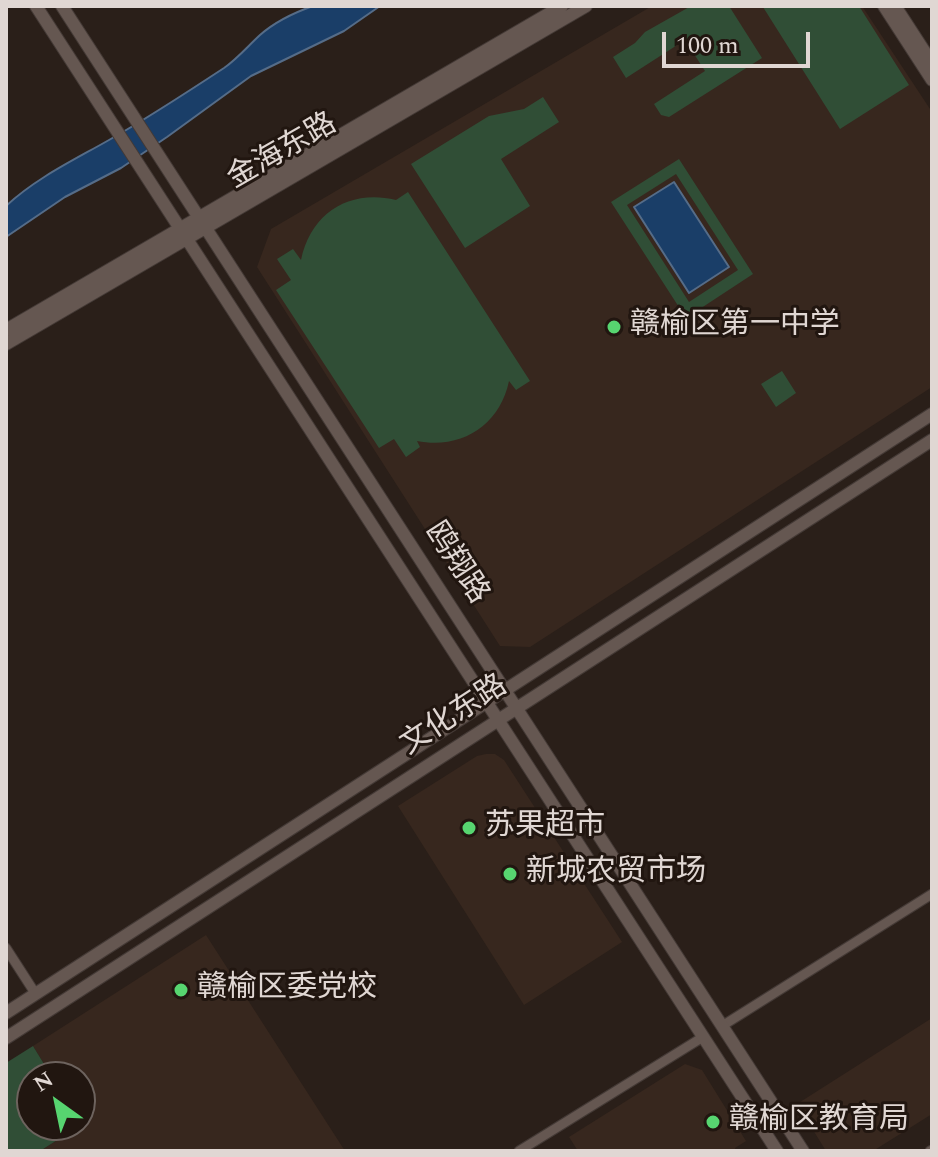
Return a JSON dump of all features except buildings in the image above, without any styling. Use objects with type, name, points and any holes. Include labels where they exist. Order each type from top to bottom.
[{"type":"main road","name":"鸥翔路","points":[[36,6],[777,1151]]},
{"type":"main road","name":"鸥翔路","points":[[62,6],[803,1151]]},
{"type":"main road","name":"金海东路","points":[[202,222],[562,6]]},
{"type":"main road","name":"金海东路","points":[[6,330],[586,6]]},
{"type":"main road","points":[[884,6],[932,80]]},
{"type":"main road","points":[[895,6],[932,63]]},
{"type":"main road","name":"金海东路","points":[[6,344],[183,233]]},
{"type":"main road","name":"文化东路","points":[[6,1013],[932,414]]},
{"type":"main road","name":"文化东路","points":[[6,1038],[932,440]]},
{"type":"street","points":[[722,1026],[932,894]]},
{"type":"street","points":[[6,948],[35,993]]},
{"type":"street","points":[[519,1151],[703,1037]]},
{"type":"shaded area","name":"赣榆区第一中学","points":[[652,6],[862,6],[932,112],[932,387],[530,647],[500,646],[257,267],[271,229]]},
{"type":"shaded area","name":"新城农贸市场","points":[[495,754],[504,760],[622,942],[524,1005],[398,806],[477,756]]},
{"type":"shaded area","name":"赣榆区委党校","points":[[206,935],[345,1151],[40,1151],[56,1141],[96,1141],[96,1061],[42,1061],[33,1046]]},
{"type":"shaded area","points":[[932,1018],[932,1114],[873,1151],[826,1151],[797,1104]]},
{"type":"shaded area","points":[[685,1064],[702,1070],[746,1141],[735,1148],[736,1151],[578,1151],[569,1137]]},
{"type":"green space","points":[[691,6],[729,6],[762,58],[669,117],[661,115],[654,104],[705,71],[685,40],[626,78],[613,57],[635,43],[645,32]]},
{"type":"green space","points":[[765,6],[859,6],[909,85],[840,129]]},
{"type":"green space","points":[[543,97],[559,122],[501,159],[530,206],[465,248],[411,164],[489,116],[524,109]]},
{"type":"green space","points":[[679,159],[753,274],[686,318],[611,202]],"holes":[[[676,174],[738,270],[689,302],[627,205]]]},
{"type":"green space","points":[[408,192],[530,381],[516,390],[509,381],[497,410],[476,431],[449,442],[417,441],[420,447],[406,457],[394,439],[379,448],[276,290],[291,280],[277,259],[293,249],[301,260],[313,229],[335,208],[363,198],[396,200]]},
{"type":"green space","points":[[782,371],[796,393],[776,407],[761,384]]},
{"type":"green space","points":[[33,1046],[42,1061],[16,1061],[16,1141],[56,1141],[40,1151],[6,1151],[6,1063]]},
{"type":"water","points":[[313,6],[380,6],[344,31],[251,76],[121,168],[65,197],[6,237],[6,206],[30,187],[224,68],[279,22]]},
{"type":"water","points":[[674,182],[729,267],[689,293],[634,207]]},
{"type":"place","name":"赣榆区第一中学","points":[[614,327]]},
{"type":"place","name":"苏果超市","points":[[469,828]]},
{"type":"place","name":"新城农贸市场","points":[[510,874]]},
{"type":"place","name":"赣榆区委党校","points":[[181,990]]},
{"type":"place","name":"赣榆区教育局","points":[[713,1122]]}]
